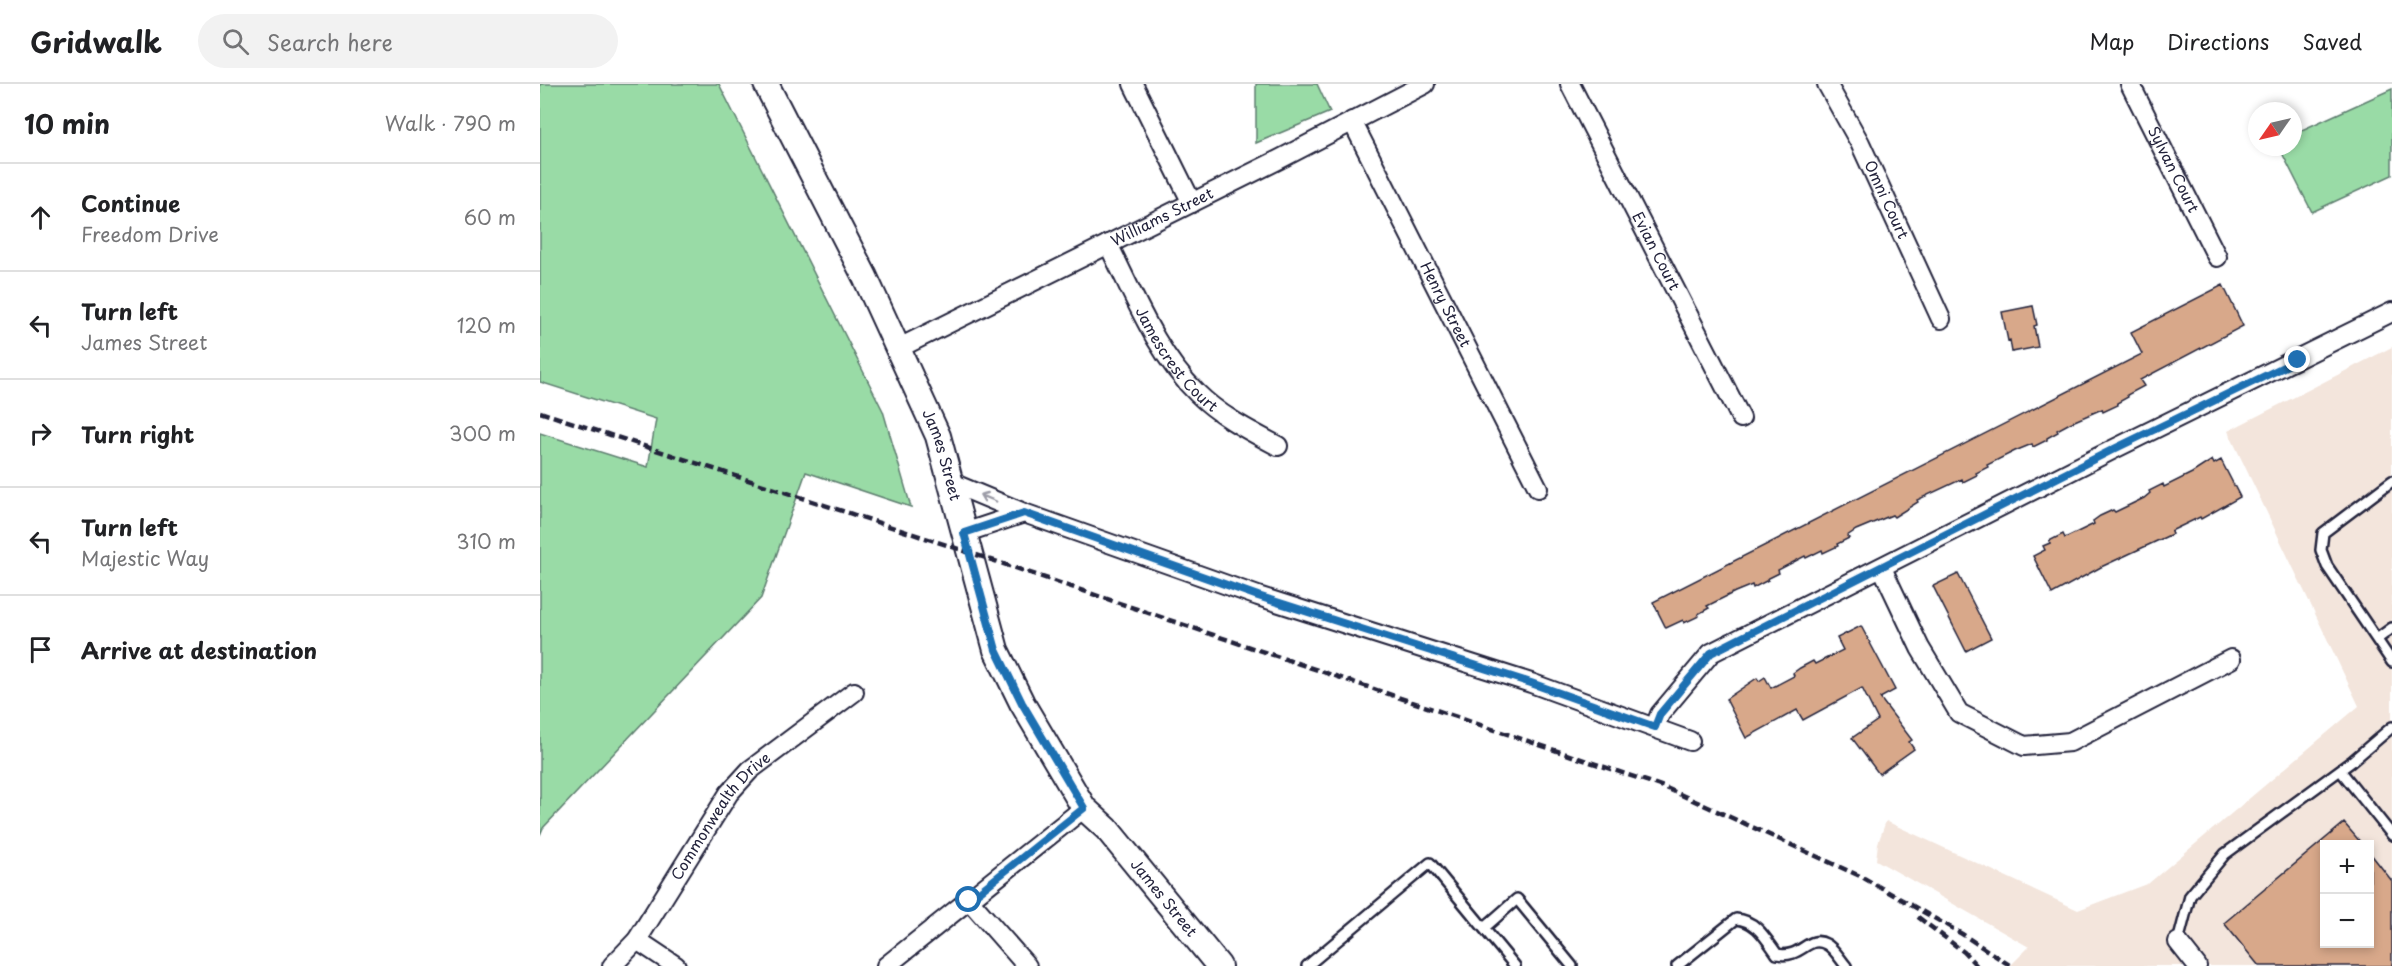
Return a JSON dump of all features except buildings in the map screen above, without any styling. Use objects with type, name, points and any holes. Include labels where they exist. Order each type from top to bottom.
[{"type":"street","name":"James Street","points":[[766,84],[865,277],[938,436],[996,650],[1022,703],[1084,808],[1107,829],[1219,966]]},
{"type":"street","points":[[1133,84],[1192,202]]},
{"type":"street","name":"Williams Street","points":[[897,348],[1425,84]]},
{"type":"street","name":"Evian Court","points":[[1570,84],[1741,418]]},
{"type":"street","name":"Omni Court","points":[[1827,84],[1860,142],[1941,319]]},
{"type":"street","name":"Sylvan Court","points":[[2130,84],[2217,256]]},
{"type":"street","name":"Henry Street","points":[[1353,122],[1538,488]]},
{"type":"street","name":"Jamescrest Court","points":[[1108,244],[1168,360],[1198,394],[1234,422],[1278,446]]},
{"type":"street","points":[[1655,727],[1660,714],[1711,653],[2114,449],[2392,312]]},
{"type":"street","points":[[952,483],[1024,513],[1258,596],[1531,683],[1690,741]]},
{"type":"street","points":[[964,533],[1024,513]]},
{"type":"street","points":[[1882,568],[1920,648],[1959,713],[2024,746],[2070,742],[2230,659]]},
{"type":"street","name":"Commonwealth Drive","points":[[612,966],[637,940],[729,793],[750,770],[854,692]]},
{"type":"street","points":[[886,966],[1084,808]]},
{"type":"street","points":[[969,900],[1026,966]]},
{"type":"street","points":[[637,940],[676,966]]},
{"type":"street","points":[[2178,942],[2197,966]]},
{"type":"lane","points":[[2392,481],[2323,533],[2321,550],[2327,566],[2392,662]]},
{"type":"lane","points":[[2377,639],[2392,628]]},
{"type":"lane","points":[[2178,942],[2190,896],[2225,854],[2340,771],[2392,727]]},
{"type":"lane","points":[[2340,771],[2392,835]]},
{"type":"lane","points":[[1307,966],[1430,863],[1515,966]]},
{"type":"lane","points":[[1484,928],[1517,899],[1572,966]]},
{"type":"lane","points":[[1677,966],[1736,919],[1745,919],[1753,923],[1787,966]]},
{"type":"lane","points":[[1778,954],[1789,956],[1797,954],[1811,942],[1819,942],[1828,945],[1846,966]]},
{"type":"shaded area","points":[[2392,347],[2392,966],[2010,966],[2029,947],[1876,860],[1878,843],[1886,821],[2078,910],[2149,883],[2359,706],[2228,431]]},
{"type":"green space","points":[[540,84],[719,84],[883,411],[911,507],[806,472],[761,598],[543,828],[540,835],[540,433],[648,467],[656,419],[540,382]]},
{"type":"green space","points":[[1256,84],[1317,84],[1330,112],[1256,143]]},
{"type":"green space","points":[[2392,89],[2392,175],[2312,212],[2284,156],[2302,156],[2302,130]]},
{"type":"railway","points":[[540,412],[968,552],[1664,787],[1862,877],[1962,934],[2011,966]]},
{"type":"railway","points":[[1918,917],[1964,952],[1977,966]]},
{"type":"route","points":[[969,900],[1084,808],[1022,703],[996,650],[964,533],[980,526],[1024,513],[1258,596],[1531,683],[1655,727],[1660,714],[1711,653],[2114,449],[2298,360]]}]
